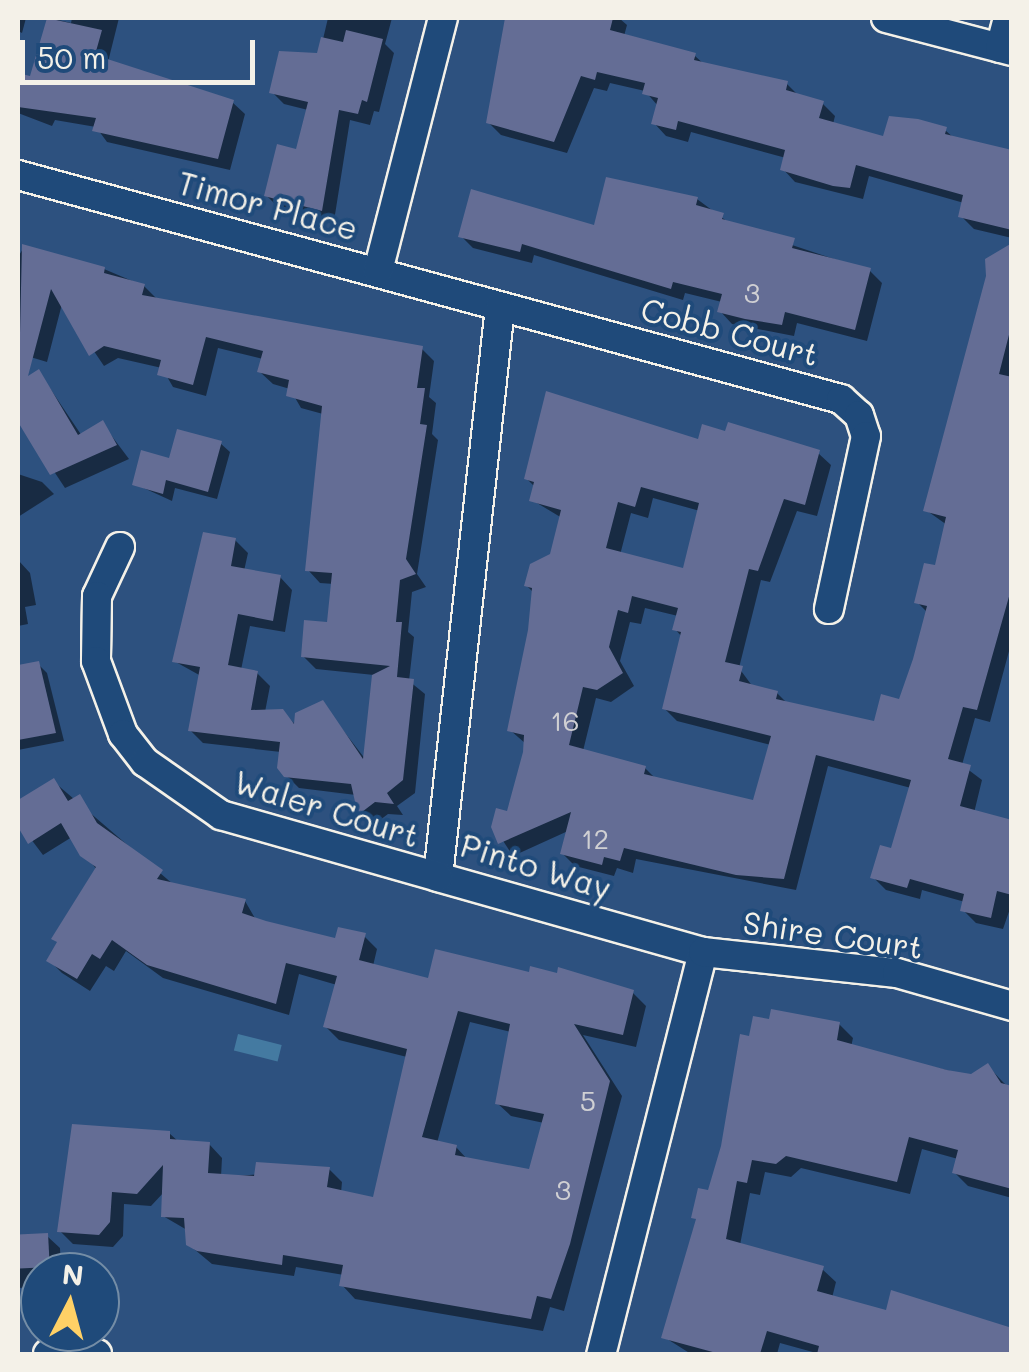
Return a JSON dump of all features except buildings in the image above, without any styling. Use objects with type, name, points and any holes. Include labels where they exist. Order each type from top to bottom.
[{"type":"street","points":[[378,271],[443,18]]},
{"type":"street","points":[[886,18],[1006,50],[1008,18]]},
{"type":"street","name":"Timor Place","points":[[18,176],[500,307]]},
{"type":"street","name":"Cobb Court","points":[[500,307],[813,387],[859,415],[865,457],[829,610]]},
{"type":"street","name":"Pinto Way","points":[[500,307],[438,877],[702,952]]},
{"type":"street","name":"Waler Court","points":[[120,548],[96,596],[96,661],[123,734],[146,762],[221,815],[438,877]]},
{"type":"street","points":[[602,1354],[702,952]]},
{"type":"street","name":"Shire Court","points":[[702,952],[897,973],[1012,1006]]},
{"type":"street","points":[[48,1354],[97,1354]]},
{"type":"water","points":[[238,1034],[282,1045],[278,1061],[234,1050]]}]
